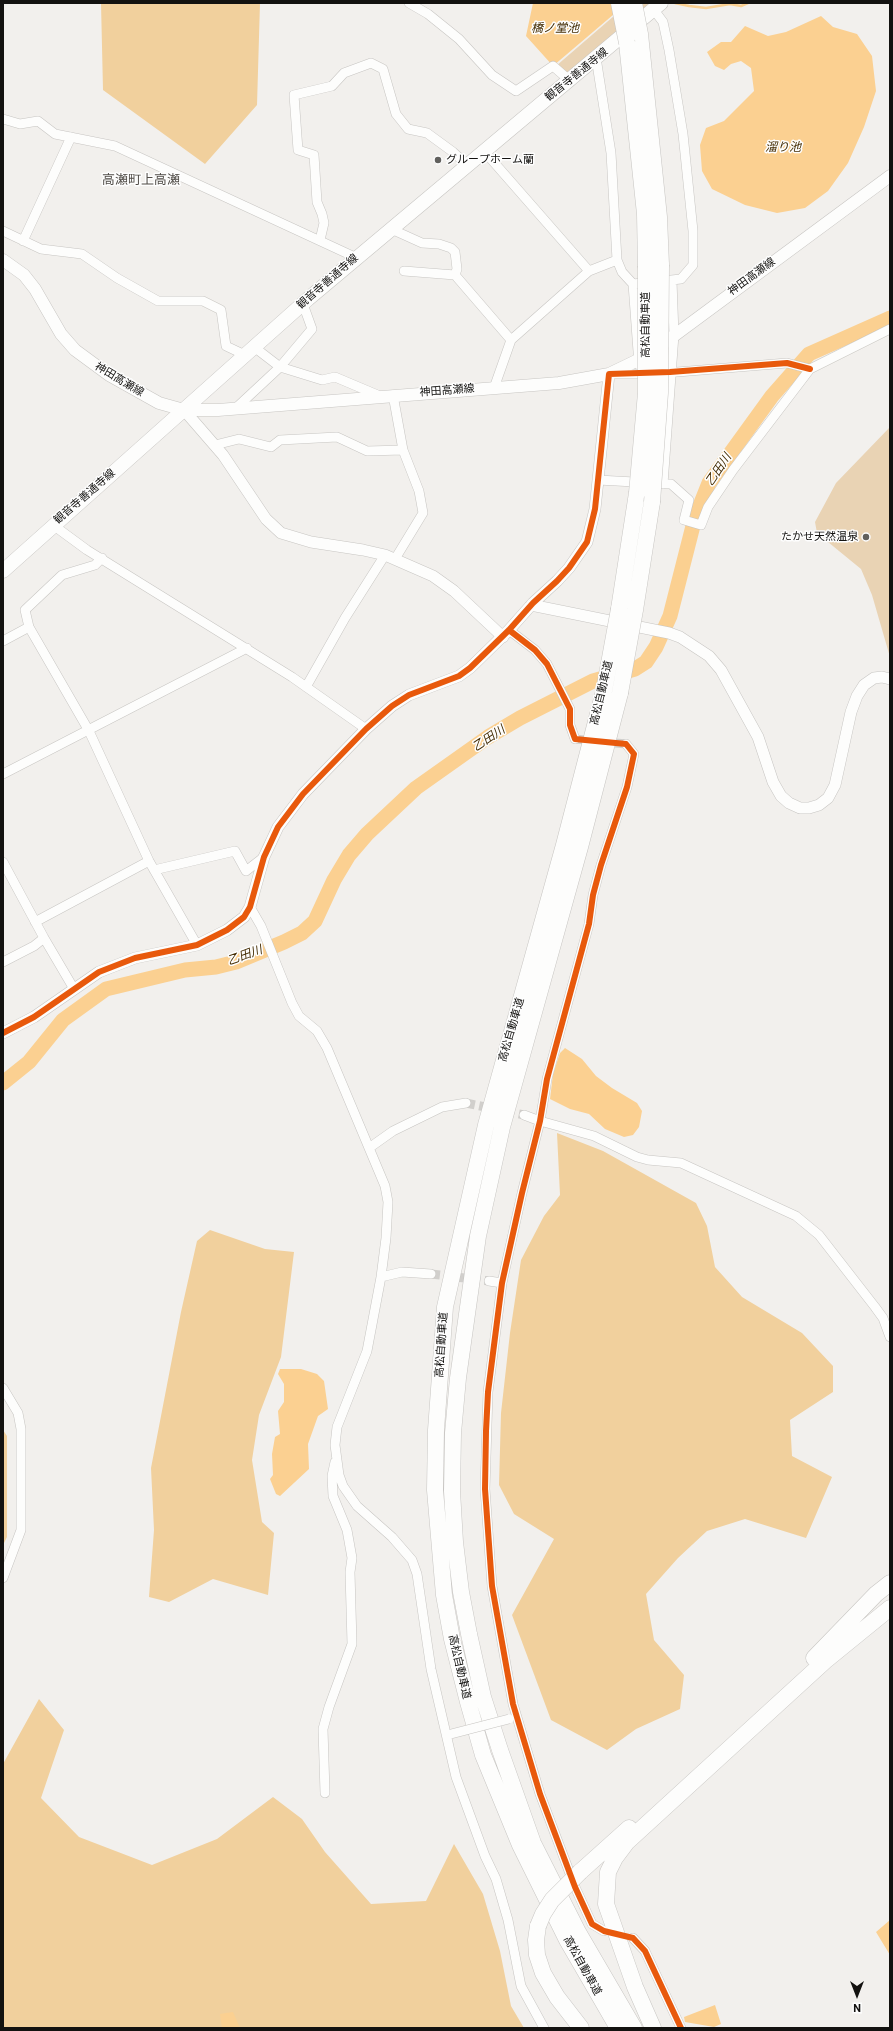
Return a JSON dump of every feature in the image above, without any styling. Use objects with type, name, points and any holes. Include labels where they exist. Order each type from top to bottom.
[{"type":"highway","name":"高松自動車道","points":[[619,3],[627,43],[645,214],[654,265],[660,392],[652,502],[636,610],[620,693],[580,847],[502,1127],[478,1236],[458,1378],[453,1433],[452,1491],[455,1542],[466,1620],[483,1697],[500,1750],[533,1843],[578,1932],[634,2028]]},
{"type":"highway","name":"高松自動車道","points":[[618,2028],[567,1940],[520,1845],[483,1755],[452,1639],[444,1595],[435,1490],[436,1430],[446,1307],[486,1125],[564,845],[604,691],[637,493],[659,217],[640,34],[634,3]]},
{"type":"highway","points":[[581,2028],[557,1998],[543,1973],[536,1948],[538,1926],[543,1914],[552,1900],[580,1872],[819,1654],[876,1594],[890,1583]]},
{"type":"highway","points":[[652,2028],[634,1987],[606,1904],[608,1872],[615,1858],[627,1842],[824,1661],[890,1608]]},
{"type":"main road","name":"観音寺善通寺線","points":[[3,571],[303,304],[484,151],[658,7]]},
{"type":"main road","name":"神田高瀬線","points":[[3,260],[24,275],[35,289],[61,334],[75,350],[104,372],[159,403],[184,410],[236,408],[576,381],[609,374],[638,360],[890,176]]},
{"type":"street","points":[[409,3],[428,14],[459,39],[492,75],[516,91],[553,66],[569,80]]},
{"type":"street","points":[[633,284],[672,281],[683,278],[692,268],[693,231],[683,134],[670,50],[658,7]]},
{"type":"street","points":[[594,61],[597,64],[612,153],[617,260],[622,272],[633,284],[639,374]]},
{"type":"street","points":[[320,240],[324,223],[317,202],[314,154],[298,150],[294,95],[332,86],[344,73],[370,63],[383,69],[396,114],[408,129],[427,133],[453,152],[468,166]]},
{"type":"street","points":[[3,119],[20,124],[38,121],[55,134],[115,146],[357,258]]},
{"type":"street","points":[[23,241],[71,137]]},
{"type":"street","points":[[484,151],[589,270]]},
{"type":"street","points":[[391,229],[422,242],[440,244],[451,248],[455,252],[457,269],[455,275]]},
{"type":"street","points":[[3,231],[42,249],[82,254],[117,278],[158,301],[204,300],[221,310],[226,346],[250,351],[280,367],[322,380],[335,377],[380,396]]},
{"type":"street","points":[[494,388],[511,340],[589,270],[617,260]]},
{"type":"street","points":[[404,271],[455,275],[511,340]]},
{"type":"street","points":[[664,484],[670,372],[674,335],[672,281]]},
{"type":"street","points":[[236,408],[280,367],[312,329],[303,304]]},
{"type":"street","points":[[598,480],[671,484],[689,500],[684,520],[701,525],[708,507],[732,470],[810,369],[890,329]]},
{"type":"street","points":[[3,1034],[34,1017],[99,972],[135,958],[197,945],[227,930],[244,917],[250,907],[264,857],[278,827],[303,794],[366,729],[392,706],[409,695],[459,676],[470,668],[506,633],[531,605],[544,595],[569,568],[587,542],[595,509],[609,374],[670,372],[787,362],[810,369]]},
{"type":"street","points":[[306,687],[346,618],[422,513],[419,491],[403,450],[392,395]]},
{"type":"street","points":[[184,410],[215,445],[266,519],[281,532],[311,542],[390,557],[434,576],[506,633],[535,650],[547,664],[570,709],[570,725],[575,739]]},
{"type":"street","points":[[215,445],[239,439],[271,448],[280,440],[337,438],[367,451],[403,450]]},
{"type":"street","points":[[53,525],[102,558],[247,648],[366,729]]},
{"type":"street","points":[[102,558],[95,565],[62,575],[25,610],[29,627],[89,731],[149,861],[197,945]]},
{"type":"street","points":[[531,605],[669,633],[680,637],[709,656],[721,670],[758,737],[777,789],[789,803],[800,808],[808,808],[819,805],[828,798],[835,785],[851,712],[857,696],[864,685],[874,678],[882,677],[890,679]]},
{"type":"street","points":[[3,641],[29,627]]},
{"type":"street","points":[[3,774],[89,731],[247,648]]},
{"type":"street","points":[[604,1931],[592,1924],[575,1887],[513,1718],[492,1586],[485,1489],[488,1392],[502,1283],[540,1121],[548,1079],[589,924],[593,895],[601,865],[627,787],[634,754],[626,744]]},
{"type":"street","points":[[154,870],[235,851],[246,871],[264,857]]},
{"type":"street","points":[[35,922],[149,861]]},
{"type":"street","points":[[3,862],[35,922],[74,989]]},
{"type":"street","points":[[250,907],[261,926],[292,1003],[299,1016],[317,1031],[327,1048],[385,1186],[388,1202],[386,1238],[381,1277],[367,1351],[337,1427],[336,1457],[332,1476],[333,1496],[347,1530],[352,1558],[350,1572],[352,1644],[329,1707],[324,1729],[325,1793]]},
{"type":"street","points":[[3,962],[34,946],[44,938]]},
{"type":"street","points":[[369,1148],[393,1131],[442,1107],[466,1102]]},
{"type":"street","points":[[524,1115],[594,1136],[637,1157],[648,1160],[681,1163],[796,1216],[819,1235],[875,1307],[883,1318],[890,1337]]},
{"type":"street","points":[[381,1277],[402,1272],[431,1274]]},
{"type":"street","points":[[489,1281],[502,1283]]},
{"type":"street","points":[[3,1388],[18,1413],[21,1429],[21,1530],[3,1578]]},
{"type":"street","points":[[336,1457],[343,1486],[357,1506],[392,1537],[412,1560],[417,1574],[431,1669],[448,1735],[450,1754],[464,1801],[496,1879],[508,1920],[521,1986],[544,2028]]},
{"type":"street","points":[[448,1735],[513,1718]]},
{"type":"street","points":[[633,1938],[646,1951],[682,2028]]},
{"type":"shaded area","points":[[101,3],[260,3],[257,105],[205,164],[103,90]]},
{"type":"shaded area","points":[[629,3],[650,3],[570,75],[556,66]]},
{"type":"shaded area","points":[[890,427],[890,657],[872,595],[861,569],[817,533],[815,522],[836,483]]},
{"type":"shaded area","points":[[557,1133],[603,1151],[696,1203],[707,1226],[715,1267],[742,1297],[802,1333],[833,1366],[833,1392],[790,1420],[792,1456],[832,1477],[806,1538],[745,1519],[707,1531],[678,1558],[646,1594],[654,1640],[684,1675],[680,1709],[636,1729],[607,1750],[551,1720],[512,1615],[554,1539],[514,1514],[499,1485],[501,1413],[510,1333],[521,1260],[544,1216],[560,1195]]},
{"type":"shaded area","points":[[210,1230],[265,1249],[294,1252],[281,1357],[259,1415],[252,1460],[262,1522],[274,1533],[268,1595],[213,1579],[169,1602],[149,1597],[154,1530],[151,1468],[181,1312],[197,1241]]},
{"type":"shaded area","points":[[3,1430],[7,1436],[7,1537],[3,1545]]},
{"type":"shaded area","points":[[39,1699],[64,1730],[41,1798],[79,1837],[152,1865],[217,1839],[273,1797],[302,1819],[325,1852],[371,1904],[426,1901],[454,1844],[483,1894],[500,1951],[511,2006],[524,2028],[3,2028],[3,1764]]},
{"type":"water","name":"橋ノ堂池","points":[[533,3],[627,3],[553,66],[526,36]]},
{"type":"water","name":"溜り池","points":[[821,16],[833,27],[857,34],[872,56],[876,91],[864,127],[848,163],[828,191],[805,208],[777,213],[745,205],[712,189],[702,171],[700,145],[706,128],[724,121],[754,91],[751,68],[741,61],[731,64],[724,70],[715,66],[707,52],[721,42],[731,42],[745,26],[768,36],[786,32]]},
{"type":"water","points":[[565,1048],[582,1059],[596,1076],[612,1088],[637,1103],[642,1111],[639,1127],[633,1135],[624,1137],[605,1129],[589,1114],[570,1109],[550,1099],[553,1074],[560,1053]]},
{"type":"water","points":[[280,1369],[301,1369],[317,1374],[324,1381],[328,1409],[318,1416],[308,1444],[309,1469],[280,1496],[276,1494],[270,1479],[273,1475],[272,1454],[275,1437],[280,1434],[278,1411],[284,1402],[284,1384],[278,1374]]},
{"type":"water","points":[[890,1920],[890,1955],[876,1932]]},
{"type":"water","points":[[715,2005],[721,2024],[714,2027],[685,2022],[684,2017]]},
{"type":"water","points":[[233,2012],[240,2028],[222,2028],[220,2014]]},
{"type":"waterway","points":[[675,3],[706,8],[730,4],[741,6],[748,3]]},
{"type":"waterway","name":"乙田川","points":[[3,1083],[29,1062],[63,1020],[106,989],[185,970],[216,967],[236,962],[302,933],[315,921],[334,880],[349,855],[367,834],[416,788],[488,737],[520,718],[593,681],[635,669],[646,662],[656,647],[670,616],[695,518],[709,483],[772,396],[809,354],[890,318]]},
{"type":"tunnel","points":[[575,739],[626,744]]},
{"type":"tunnel","points":[[466,1103],[524,1115]]},
{"type":"tunnel","points":[[431,1274],[489,1281]]},
{"type":"cycle path","points":[[3,1033],[34,1017],[99,972],[135,958],[197,945],[227,930],[244,917],[250,907],[264,857],[278,827],[303,794],[366,729],[392,706],[409,695],[459,676],[470,668],[569,568],[587,542],[595,509],[609,374],[670,372],[787,363],[810,369]]},
{"type":"cycle path","points":[[509,630],[535,650],[547,664],[570,709],[570,725],[575,739],[626,744],[634,754],[627,787],[601,865],[593,895],[589,924],[547,1079],[540,1121],[502,1283],[488,1392],[486,1431],[485,1489],[492,1586],[513,1704],[540,1794],[575,1887],[592,1924],[604,1931],[633,1938],[645,1951],[681,2028]]},
{"type":"place","name":"グループホーム蘭","points":[[438,160]]},
{"type":"place","name":"たかせ天然温泉","points":[[866,537]]},
{"type":"district","name":"高瀬町上高瀬","points":[[141,181]]}]
